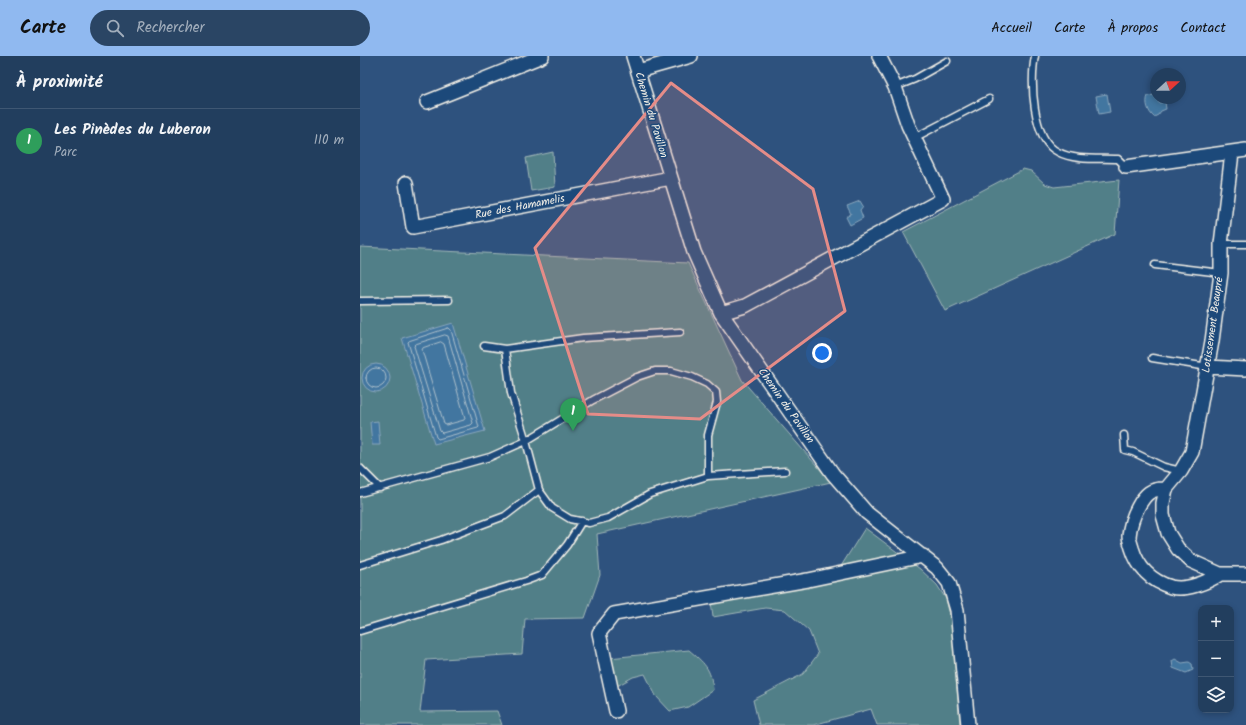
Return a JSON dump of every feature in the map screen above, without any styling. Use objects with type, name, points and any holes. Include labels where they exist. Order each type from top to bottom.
[{"type":"street","points":[[427,102],[542,56]]},
{"type":"street","name":"Chemin du Pavillon","points":[[632,56],[694,252],[721,313],[833,474],[867,513],[937,568],[949,584],[957,610],[968,725]]},
{"type":"street","points":[[638,72],[691,56]]},
{"type":"street","points":[[721,313],[745,306],[943,199],[908,125],[895,86],[879,56]]},
{"type":"street","points":[[1126,167],[1246,150]]},
{"type":"street","name":"Lotissement Beaupré","points":[[1166,489],[1181,471],[1192,452],[1212,341],[1221,273],[1220,244],[1232,153]]},
{"type":"street","name":"Rue des Hamamelis","points":[[406,183],[413,227],[671,178]]},
{"type":"street","points":[[1208,367],[1246,369]]},
{"type":"street","points":[[1220,574],[1210,581],[1194,586],[1172,588],[1156,581],[1143,571],[1134,554],[1129,538],[1130,527],[1144,496],[1157,489],[1166,489],[1163,515],[1168,533],[1178,549],[1191,561],[1220,574],[1246,574]]},
{"type":"street","points":[[616,711],[599,633],[614,614],[808,580],[923,556]]},
{"type":"lane","points":[[1035,56],[1033,103],[1040,130],[1047,142],[1056,152],[1070,157],[1118,159],[1126,167]]},
{"type":"lane","points":[[895,86],[915,78],[947,61]]},
{"type":"lane","points":[[914,138],[989,99]]},
{"type":"lane","points":[[1220,244],[1246,244]]},
{"type":"lane","points":[[1155,265],[1221,273]]},
{"type":"lane","points":[[360,301],[449,300]]},
{"type":"lane","points":[[484,346],[505,349],[583,338],[680,332]]},
{"type":"lane","points":[[505,349],[511,393],[539,490],[552,508],[570,519],[589,523],[608,518],[650,494],[708,476],[785,471]]},
{"type":"lane","points":[[1152,358],[1208,367]]},
{"type":"lane","points":[[360,493],[490,457],[526,441],[593,400],[637,377],[655,371],[671,371],[692,377],[707,384],[716,392],[717,402],[708,435],[708,476]]},
{"type":"lane","points":[[1124,435],[1126,450],[1134,452],[1164,467],[1181,471]]},
{"type":"lane","points":[[360,468],[380,488]]},
{"type":"lane","points":[[360,565],[441,540],[505,516],[539,490]]},
{"type":"lane","points":[[360,631],[518,584],[542,575],[567,545],[582,522]]},
{"type":"highlighted area","points":[[671,83],[813,189],[845,311],[700,419],[588,414],[535,248]]},
{"type":"green space","points":[[553,152],[555,187],[531,191],[526,158]]},
{"type":"green space","points":[[1023,169],[1031,171],[1045,184],[1054,187],[1119,180],[1115,234],[945,311],[903,232]]},
{"type":"green space","points":[[360,247],[688,263],[742,380],[831,482],[597,534],[600,575],[585,618],[525,619],[522,654],[426,660],[420,712],[497,711],[502,725],[360,725]]},
{"type":"green space","points":[[865,528],[920,569],[937,585],[946,599],[951,620],[960,725],[877,725],[871,709],[813,725],[759,725],[753,700],[803,674],[818,654],[809,631],[785,610],[765,608],[713,617],[711,602],[833,579]]},
{"type":"green space","points":[[689,650],[706,667],[711,676],[713,690],[688,707],[670,711],[656,696],[645,674],[633,677],[617,686],[609,658]]},
{"type":"water","points":[[1107,94],[1110,112],[1099,114],[1096,96]]},
{"type":"water","points":[[1148,96],[1150,96],[1150,104],[1165,104],[1166,109],[1154,117],[1147,104]]},
{"type":"water","points":[[860,201],[863,206],[860,210],[863,218],[850,225],[846,217],[851,214],[847,206]]},
{"type":"water","points":[[453,323],[485,431],[434,444],[402,338]]},
{"type":"water","points":[[376,364],[386,368],[390,378],[386,388],[376,392],[366,388],[362,378],[366,368]]},
{"type":"water","points":[[378,421],[380,445],[372,445],[370,422]]},
{"type":"water","points":[[1175,659],[1182,663],[1189,662],[1192,664],[1193,670],[1186,673],[1173,668],[1172,661]]},
{"type":"place","name":"Les Pinèdes du Luberon","points":[[573,431]]}]
